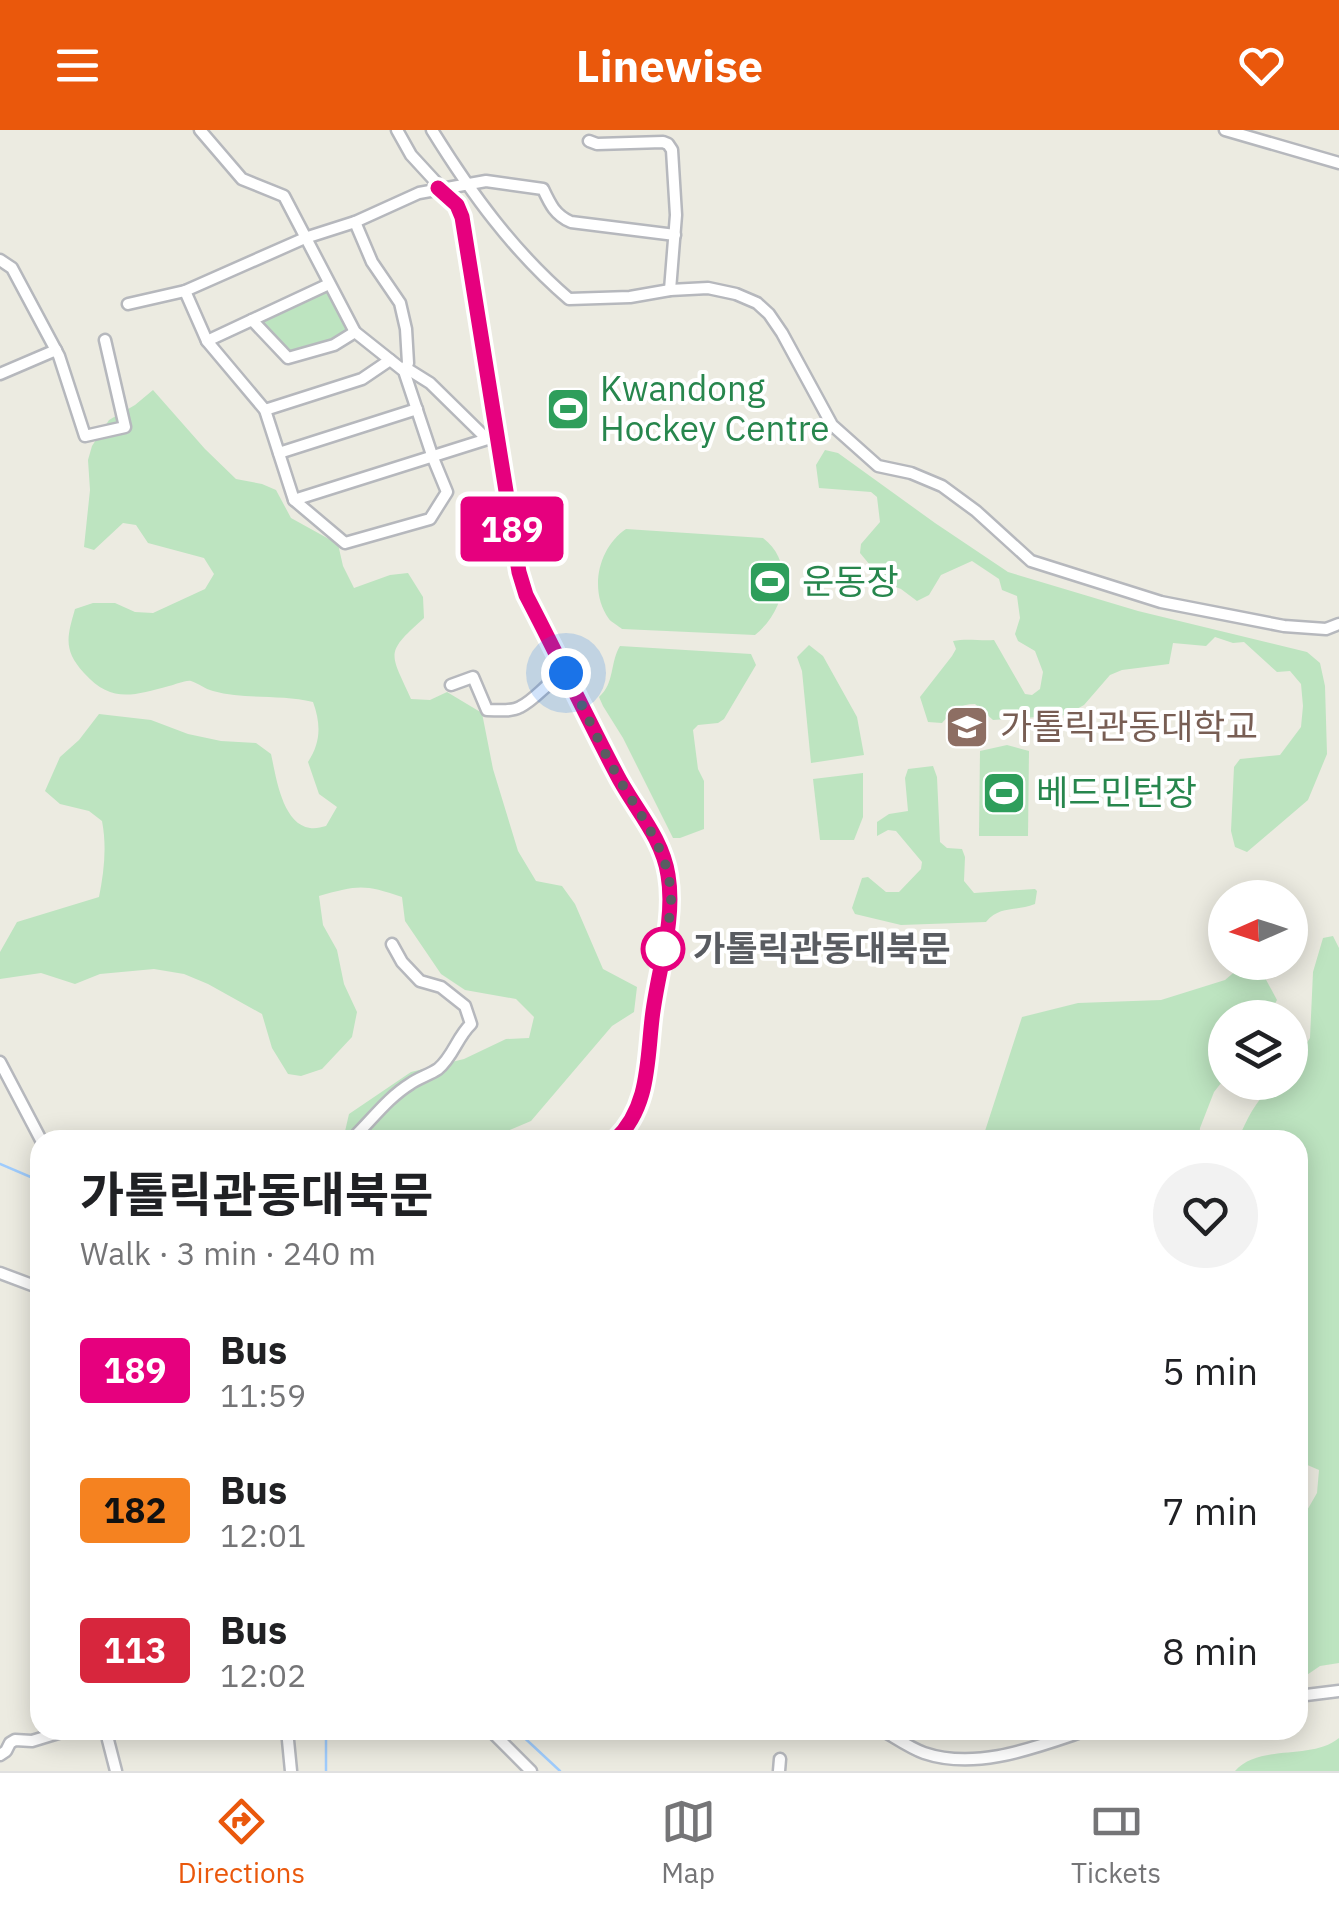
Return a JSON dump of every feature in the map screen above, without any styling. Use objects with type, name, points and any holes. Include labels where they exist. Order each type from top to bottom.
[{"type":"street","points":[[200,130],[242,179],[284,196],[355,332],[390,360],[430,383],[492,438]]},
{"type":"street","points":[[397,130],[410,156],[457,205],[462,217],[492,438],[526,595],[617,776],[655,838],[669,876],[671,903],[642,1096],[626,1130]]},
{"type":"street","points":[[432,130],[465,183],[515,247],[570,299],[719,289],[757,303],[782,333],[832,426],[878,466],[911,473],[942,486],[1031,561],[1161,602],[1284,626],[1326,629],[1339,624]]},
{"type":"street","points":[[1225,130],[1339,163]]},
{"type":"street","points":[[589,141],[668,144],[672,150],[676,215],[670,290]]},
{"type":"street","points":[[128,304],[185,291],[419,193],[465,183],[543,189],[553,209],[570,222],[675,235]]},
{"type":"street","points":[[185,291],[208,341],[265,410],[294,500],[345,543],[430,519],[447,492],[405,370],[406,330],[400,303],[372,262],[355,222]]},
{"type":"street","points":[[0,260],[12,268],[56,350],[85,436],[125,427],[106,340]]},
{"type":"street","points":[[208,341],[329,284]]},
{"type":"street","points":[[252,320],[288,358],[334,345],[355,332]]},
{"type":"street","points":[[0,374],[56,350]]},
{"type":"street","points":[[265,410],[362,379],[390,360]]},
{"type":"street","points":[[279,453],[417,409]]},
{"type":"street","points":[[294,500],[492,438]]},
{"type":"street","points":[[452,685],[474,677],[487,710],[517,709],[566,673]]},
{"type":"street","points":[[364,1130],[409,1084],[438,1069],[471,1024],[465,1006],[441,987],[420,981],[392,944]]},
{"type":"street","points":[[0,1062],[36,1130]]},
{"type":"street","points":[[0,1272],[30,1284]]},
{"type":"street","points":[[1308,1695],[1339,1691]]},
{"type":"street","points":[[0,1755],[15,1740],[35,1740]]},
{"type":"street","points":[[108,1740],[116,1771]]},
{"type":"street","points":[[288,1740],[290,1771]]},
{"type":"street","points":[[500,1740],[531,1771]]},
{"type":"street","points":[[900,1740],[925,1754],[963,1762],[1000,1757],[1054,1740]]},
{"type":"green space","points":[[329,284],[355,332],[288,358],[252,320]]},
{"type":"green space","points":[[153,390],[236,479],[276,490],[291,518],[338,544],[354,588],[408,573],[423,597],[424,618],[402,639],[395,654],[411,699],[430,700],[447,692],[482,713],[493,769],[518,851],[536,881],[562,886],[575,904],[603,969],[637,987],[634,1012],[612,1026],[531,1121],[510,1130],[345,1130],[349,1114],[411,1072],[464,1059],[506,1039],[529,1038],[534,1017],[516,999],[465,990],[441,974],[405,921],[402,897],[378,890],[352,888],[319,896],[323,925],[337,950],[344,984],[357,1012],[352,1037],[322,1069],[301,1076],[288,1074],[272,1048],[262,1014],[184,974],[154,969],[100,974],[75,984],[41,973],[0,979],[0,952],[17,922],[99,897],[104,859],[102,821],[89,811],[60,804],[45,791],[60,757],[99,714],[151,720],[221,741],[256,743],[271,754],[282,798],[300,825],[326,826],[337,807],[319,794],[308,762],[318,733],[313,702],[225,694],[189,681],[133,694],[113,693],[94,683],[73,657],[69,635],[75,609],[93,603],[115,603],[135,612],[153,613],[205,589],[214,574],[204,558],[148,543],[136,525],[123,523],[94,550],[84,547],[92,446],[109,420]]},
{"type":"green space","points":[[825,450],[838,453],[1008,572],[1138,611],[1307,652],[1320,663],[1325,686],[1327,754],[1308,800],[1247,852],[1235,847],[1231,831],[1234,767],[1240,759],[1280,755],[1301,727],[1303,706],[1301,684],[1290,671],[1277,672],[1244,642],[1215,637],[1206,646],[1173,643],[1169,664],[1110,675],[1084,705],[1066,715],[993,720],[975,704],[957,709],[942,723],[928,722],[920,697],[952,656],[956,649],[953,641],[994,640],[1025,694],[1032,695],[1040,689],[1043,672],[1035,651],[1018,641],[1015,634],[1020,618],[1017,596],[1002,590],[999,579],[972,561],[941,575],[929,595],[917,601],[885,583],[860,553],[861,544],[880,522],[877,497],[871,492],[819,488],[816,465]]},
{"type":"green space","points":[[626,529],[763,538],[780,560],[783,573],[783,587],[774,613],[755,635],[622,629],[603,608],[598,583],[603,558]]},
{"type":"green space","points":[[809,645],[823,656],[857,717],[864,755],[811,763],[802,671],[797,657]]},
{"type":"green space","points":[[620,646],[751,654],[756,665],[724,719],[698,725],[693,730],[698,769],[704,781],[704,829],[673,838],[603,706],[599,697],[608,685]]},
{"type":"green space","name":"베드민턴장","points":[[1007,745],[1029,751],[1028,836],[979,836],[980,751]]},
{"type":"green space","points":[[933,766],[940,842],[947,848],[962,849],[964,881],[974,893],[1035,889],[1035,904],[1002,911],[986,922],[901,925],[855,914],[852,908],[862,878],[868,877],[886,892],[899,892],[921,869],[922,862],[896,831],[888,830],[877,836],[877,822],[889,814],[908,811],[908,769]]},
{"type":"green space","points":[[863,773],[863,817],[854,840],[820,840],[813,779]]},
{"type":"green space","points":[[1333,936],[1339,948],[1339,1663],[1320,1666],[1308,1674],[1308,1509],[1317,1493],[1319,1470],[1308,1465],[1308,1130],[1243,1130],[1260,1100],[1308,1100],[1313,972],[1323,938]]},
{"type":"green space","points":[[1225,980],[1266,980],[1277,1000],[1208,1000],[1211,1100],[1200,1130],[985,1130],[1022,1017],[1078,1003],[1161,1000]]},
{"type":"green space","points":[[1339,1738],[1339,1771],[1235,1771],[1258,1757],[1314,1749]]},
{"type":"waterway","points":[[0,1164],[30,1177]]},
{"type":"waterway","points":[[326,1740],[326,1771]]},
{"type":"waterway","points":[[527,1740],[560,1771]]},
{"type":"bus line","name":"189","points":[[438,188],[457,205],[462,217],[519,572],[526,595],[617,776],[655,838],[669,876],[671,903],[646,1076],[636,1113],[626,1130]]},
{"type":"place","name":"Kwandong Hockey Centre","points":[[568,409]]},
{"type":"place","name":"운동장","points":[[770,582]]},
{"type":"place","name":"가톨릭관동대학교","points":[[967,727]]},
{"type":"place","name":"베드민턴장","points":[[1004,793]]},
{"type":"place","name":"가톨릭관동대북문","points":[[663,949]]},
{"type":"route","points":[[566,673],[617,776],[664,857],[671,903],[663,949]]}]
